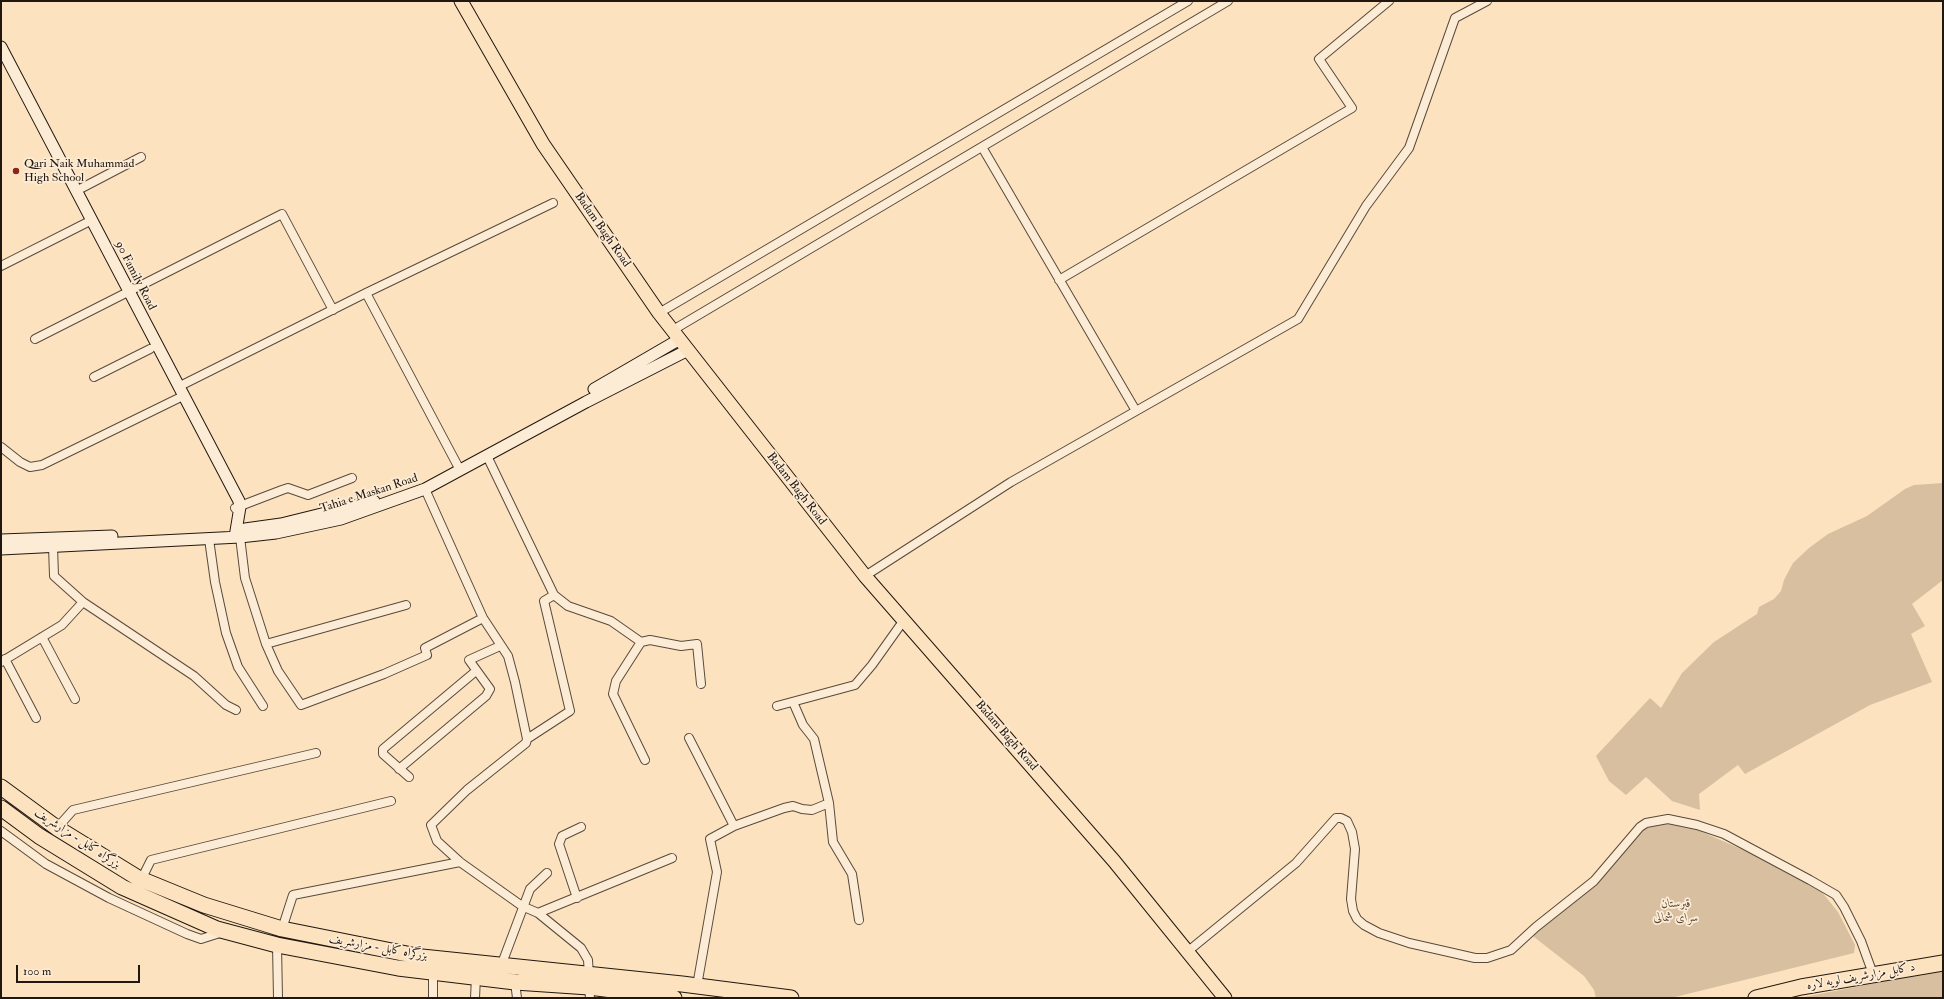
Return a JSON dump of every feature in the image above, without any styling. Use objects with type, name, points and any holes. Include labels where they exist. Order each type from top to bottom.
[{"type":"highway","name":"بزرگراه کابل - مزارشریف","points":[[1,787],[57,828],[141,880],[204,905],[282,929],[422,957],[501,966],[628,995],[674,998]]},
{"type":"highway","name":"بزرگراه کابل - مزارشریف","points":[[1,808],[39,836],[122,887],[217,929],[277,945],[325,956],[432,972],[515,982],[590,987],[697,986],[791,998]]},
{"type":"highway","name":"د کابل مزارشریف لویه لاره","points":[[1756,998],[1801,987],[1943,963]]},
{"type":"main road","name":"Badam Bagh Road","points":[[461,1],[542,144],[659,313],[865,576],[1114,861],[1178,942],[1225,998]]},
{"type":"main road","name":"90 Family Road","points":[[1,47],[76,191],[88,221]]},
{"type":"main road","name":"90 Family Road","points":[[1,63],[88,221],[125,294],[179,394],[239,501],[238,511]]},
{"type":"main road","name":"90 Family Road","points":[[125,294],[150,349],[179,394]]},
{"type":"main road","name":"Tahia e Maskan Road","points":[[1,549],[209,539],[237,535],[276,533],[341,519],[425,489],[458,468],[629,370],[676,334]]},
{"type":"main road","name":"Tahia e Maskan Road","points":[[1,540],[216,533],[237,535],[374,501],[422,484],[487,456],[586,402],[688,350]]},
{"type":"main road","points":[[237,535],[238,511]]},
{"type":"street","points":[[659,313],[1188,1]]},
{"type":"street","points":[[676,334],[982,147],[1228,1]]},
{"type":"street","points":[[1059,280],[1352,108],[1319,59],[1389,1]]},
{"type":"street","points":[[865,576],[1011,482],[1298,319],[1366,206],[1409,148],[1456,18],[1487,1]]},
{"type":"street","points":[[982,147],[1136,411]]},
{"type":"street","points":[[76,191],[141,157]]},
{"type":"street","points":[[1,447],[20,462],[30,467],[42,465],[179,394],[366,293],[553,203]]},
{"type":"street","points":[[35,339],[282,214],[333,310]]},
{"type":"street","points":[[1,266],[88,221]]},
{"type":"street","points":[[366,293],[458,468]]},
{"type":"street","points":[[94,377],[150,349]]},
{"type":"street","points":[[487,456],[554,594],[568,606],[611,621],[641,642]]},
{"type":"street","points":[[238,511],[288,488],[308,495],[352,478]]},
{"type":"street","points":[[425,489],[483,618],[508,656],[514,676],[527,739]]},
{"type":"street","points":[[237,535],[245,578],[266,644],[278,671],[301,704],[384,674],[427,655],[425,648],[483,618]]},
{"type":"street","points":[[209,539],[215,582],[226,634],[238,667],[263,706]]},
{"type":"street","points":[[53,546],[54,576],[83,602],[194,676],[226,705],[236,710]]},
{"type":"street","points":[[554,594],[544,601],[570,711],[527,739],[526,743],[467,790],[431,825],[437,841],[460,862],[522,906],[538,913],[581,948],[588,960],[590,987]]},
{"type":"street","points":[[36,718],[3,661],[62,625],[83,602]]},
{"type":"street","points":[[266,644],[406,605]]},
{"type":"street","points":[[777,706],[855,685],[872,665],[904,620]]},
{"type":"street","points":[[42,637],[75,699]]},
{"type":"street","points":[[645,760],[613,694],[616,681],[641,642],[650,640],[681,646],[697,644],[701,684]]},
{"type":"street","points":[[399,769],[486,696],[490,689],[469,660],[500,646]]},
{"type":"street","points":[[410,777],[382,754],[383,749],[476,671]]},
{"type":"street","points":[[793,702],[803,725],[814,739],[829,803],[833,842],[852,874],[859,920]]},
{"type":"street","points":[[689,738],[734,826]]},
{"type":"street","points":[[57,828],[73,810],[316,753]]},
{"type":"street","points":[[141,880],[152,860],[391,801]]},
{"type":"street","points":[[697,986],[717,872],[710,839],[734,826],[784,808],[793,806],[812,810],[829,803]]},
{"type":"street","points":[[1187,952],[1296,863],[1336,818],[1341,818],[1347,821],[1352,832],[1355,849],[1351,899],[1353,910],[1357,919],[1364,925],[1379,933],[1409,943],[1475,958],[1487,958],[1511,950],[1594,881],[1640,827],[1646,823],[1668,819],[1724,834],[1804,876],[1836,895],[1844,906],[1861,942],[1873,974]]},
{"type":"street","points":[[577,898],[559,844],[562,836],[581,827]]},
{"type":"street","points":[[1,831],[46,864],[109,898],[188,934],[201,939],[227,931]]},
{"type":"street","points":[[538,913],[672,858]]},
{"type":"street","points":[[282,929],[293,895],[460,862]]},
{"type":"street","points":[[501,966],[522,906],[530,889],[547,873]]},
{"type":"street","points":[[277,945],[278,998]]},
{"type":"street","points":[[432,972],[433,998]]},
{"type":"street","points":[[475,998],[476,977]]},
{"type":"street","points":[[515,982],[516,998]]},
{"type":"green space","points":[[1943,483],[1943,580],[1912,604],[1925,626],[1911,634],[1932,682],[1870,705],[1745,774],[1738,765],[1699,794],[1700,810],[1672,801],[1646,777],[1626,795],[1609,781],[1596,756],[1650,698],[1661,708],[1682,673],[1714,642],[1757,614],[1759,607],[1774,599],[1781,591],[1784,580],[1793,563],[1809,548],[1828,534],[1867,516],[1905,489],[1914,485]]},
{"type":"green space","name":"قبرستان سرای شمالی","points":[[1648,818],[1670,818],[1748,852],[1821,891],[1838,912],[1855,945],[1854,953],[1671,998],[1596,998],[1594,990],[1584,976],[1529,933],[1601,871],[1626,839]]},
{"type":"green space","points":[[1943,970],[1943,998],[1799,998]]},
{"type":"place","name":"Qari Naik Muhammad High School","points":[[16,171]]}]
